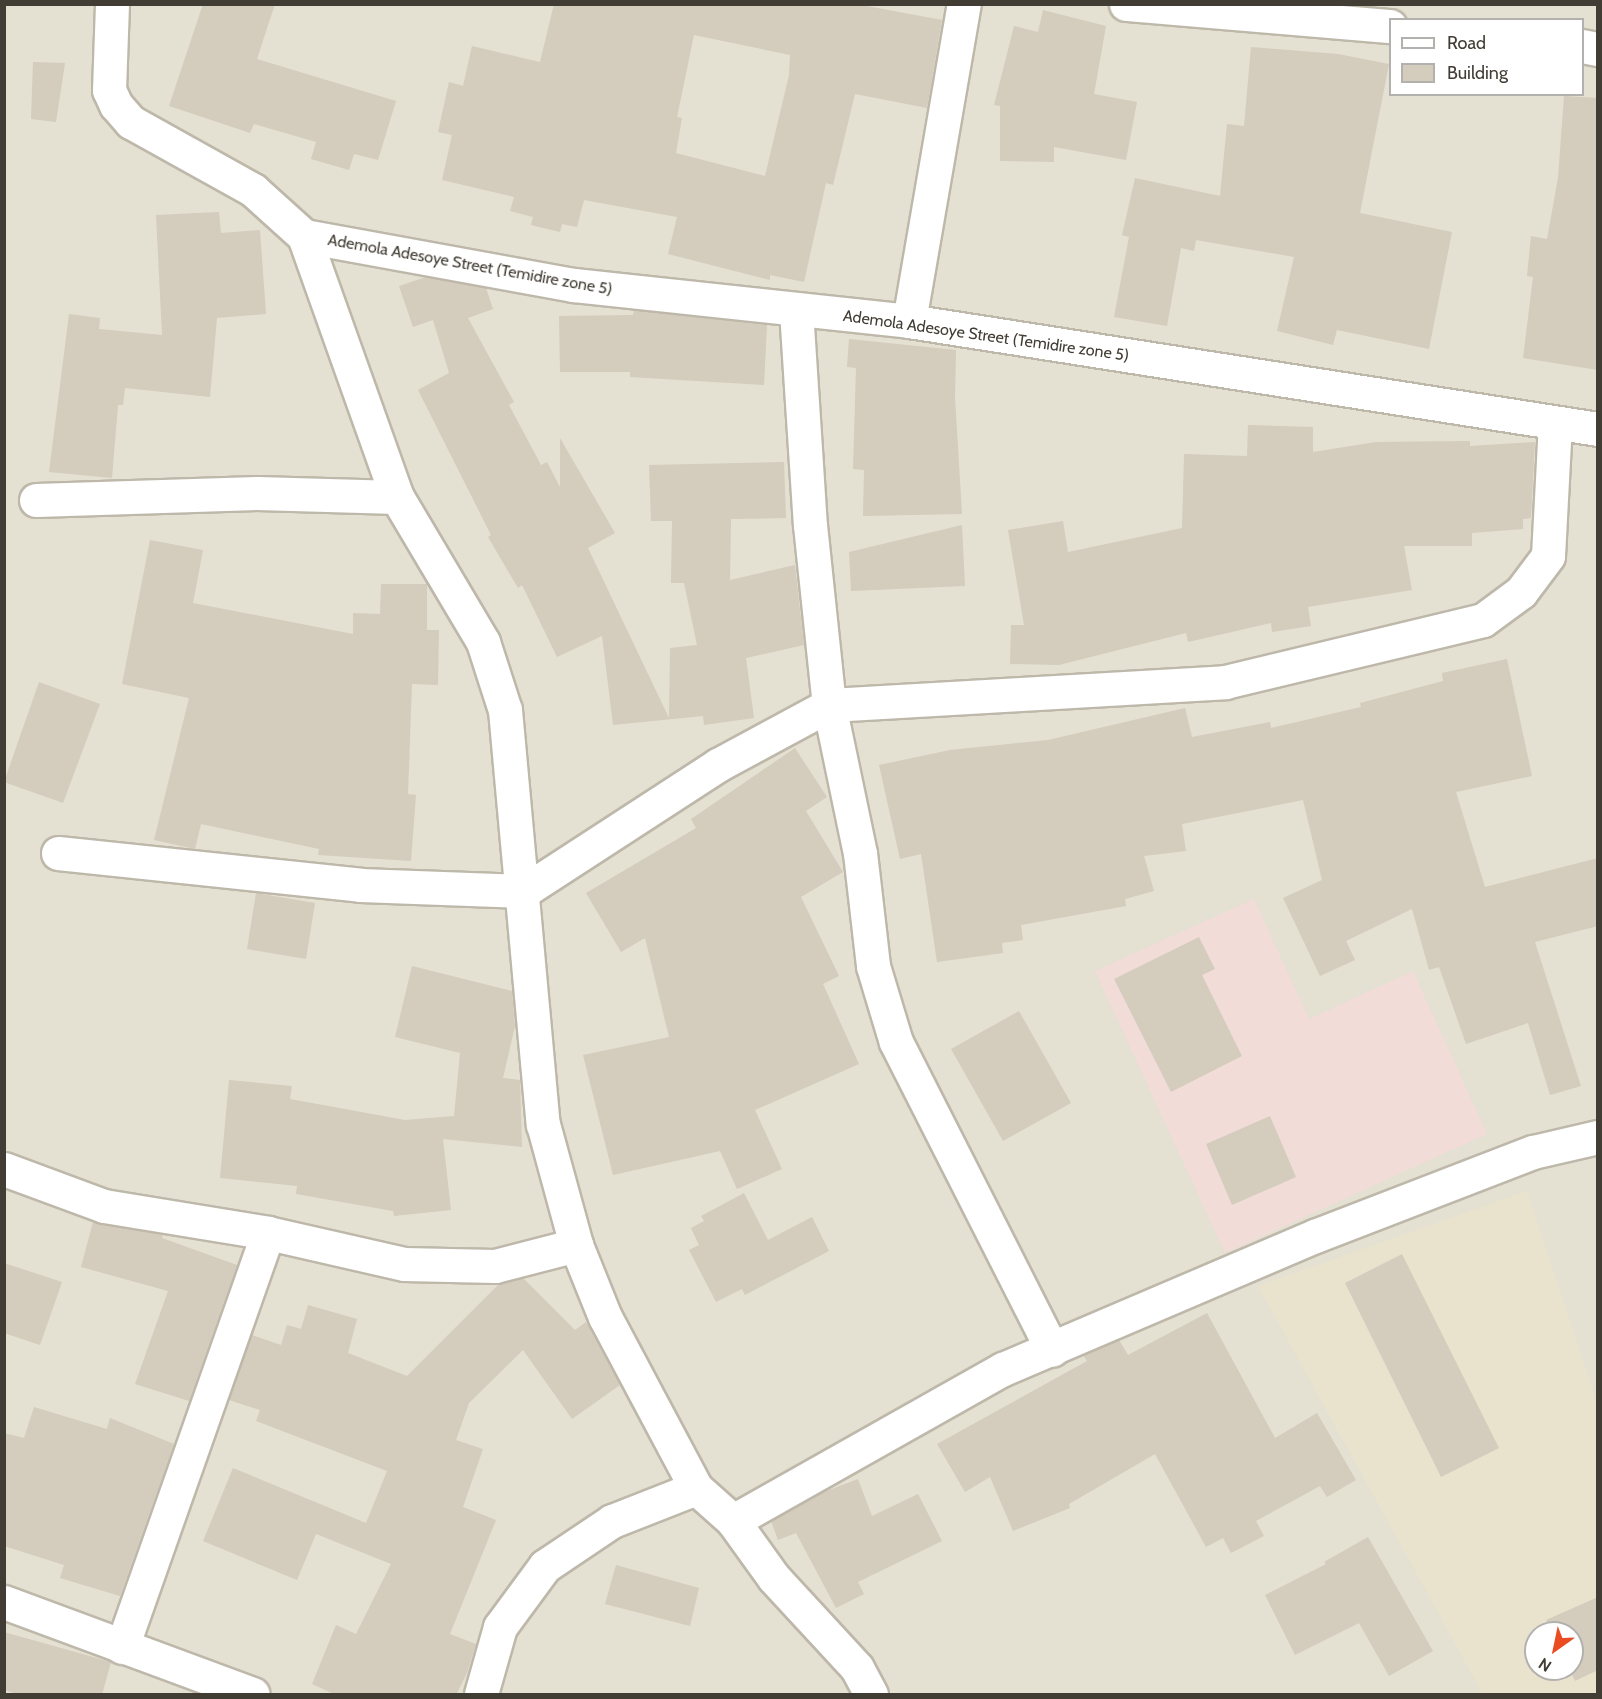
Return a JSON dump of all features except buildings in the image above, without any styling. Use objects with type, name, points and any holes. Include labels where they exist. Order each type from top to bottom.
[{"type":"street","points":[[112,4],[109,90],[116,105],[131,122],[253,190],[304,236],[397,497],[483,642],[505,710],[524,891],[543,1124],[576,1245],[605,1317],[696,1488],[733,1521],[774,1578],[857,1668],[871,1695]]},
{"type":"street","points":[[909,321],[964,4]]},
{"type":"street","points":[[1126,4],[1389,26]]},
{"type":"street","name":"Ademola Adesoye Street (Temidire zone 5)","points":[[304,236],[574,285],[909,321],[1598,429]]},
{"type":"street","points":[[796,310],[810,525],[830,705],[860,853],[873,966],[896,1042],[1052,1350]]},
{"type":"street","points":[[58,853],[360,885],[524,891],[718,765],[830,705],[1225,682],[1483,620],[1521,592],[1548,556],[1555,423]]},
{"type":"street","points":[[36,500],[257,493],[397,497]]},
{"type":"street","points":[[733,1521],[1004,1369],[1315,1236],[1533,1152],[1598,1137]]},
{"type":"street","points":[[4,1169],[104,1206],[268,1233],[404,1264],[495,1266],[576,1245]]},
{"type":"street","points":[[122,1647],[268,1233]]},
{"type":"street","points":[[481,1695],[500,1627],[545,1566],[612,1521],[696,1488]]},
{"type":"street","points":[[4,1602],[253,1695]]},
{"type":"shaded area","points":[[5,5],[1597,5],[1597,1694],[5,1694]]},
{"type":"shaded area","points":[[1254,899],[1309,1019],[1413,971],[1487,1134],[1225,1253],[1095,971]]},
{"type":"shaded area","points":[[1527,1191],[1597,1403],[1597,1694],[1483,1694],[1258,1286]]}]
